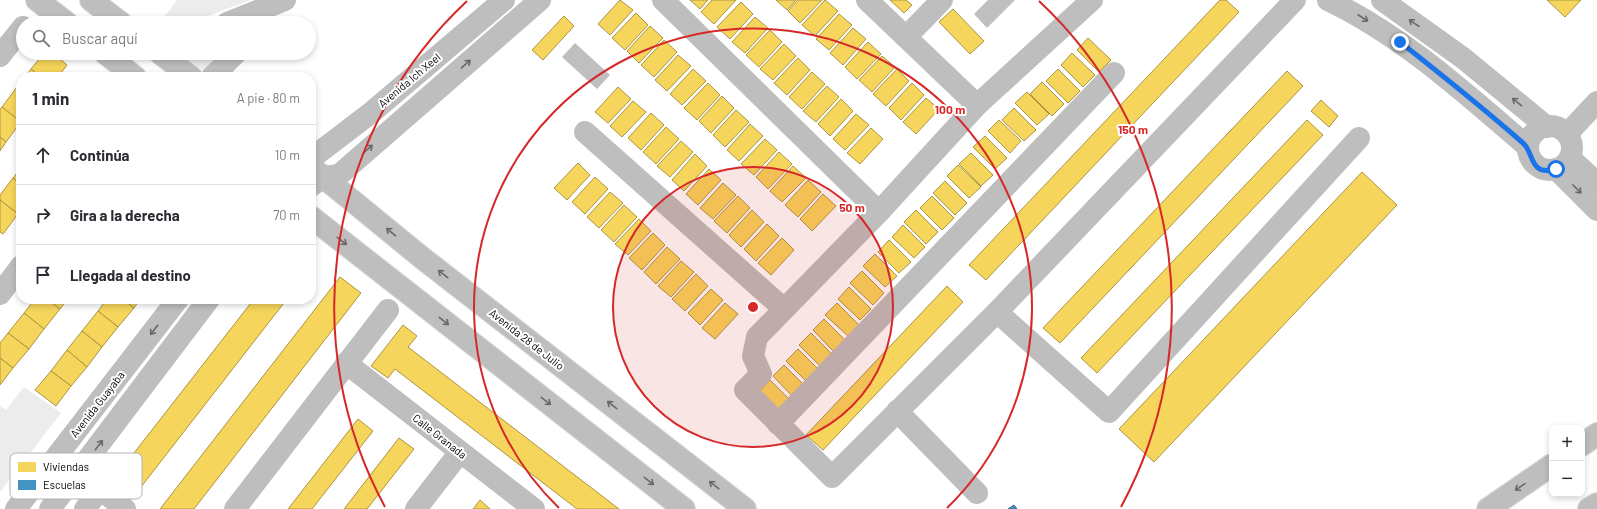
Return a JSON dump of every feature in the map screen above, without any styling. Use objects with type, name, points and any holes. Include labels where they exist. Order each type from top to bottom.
[{"type":"street","points":[[91,0],[112,16]]},
{"type":"street","points":[[246,16],[286,0]]},
{"type":"street","points":[[271,16],[286,0]]},
{"type":"street","name":"Avenida Ich Xeel","points":[[316,154],[372,112],[504,0]]},
{"type":"street","points":[[321,176],[540,0]]},
{"type":"street","points":[[663,0],[879,212]]},
{"type":"street","points":[[867,0],[977,105]]},
{"type":"street","points":[[906,37],[942,0]]},
{"type":"street","points":[[1092,0],[977,105],[879,212],[757,337],[753,356],[761,374],[745,390],[832,477],[997,312],[1295,0]]},
{"type":"street","points":[[1328,0],[1357,14],[1400,42],[1464,92],[1528,147]]},
{"type":"street","points":[[1382,0],[1463,58],[1557,130],[1572,146],[1563,164]]},
{"type":"street","points":[[31,16],[40,2],[58,16]]},
{"type":"street","points":[[0,56],[16,36]]},
{"type":"street","points":[[114,60],[129,72]]},
{"type":"street","points":[[169,60],[185,72]]},
{"type":"street","points":[[217,72],[229,60]]},
{"type":"street","points":[[778,424],[1114,73]]},
{"type":"street","points":[[1597,102],[1557,130],[1534,133],[1528,147],[1531,161],[1543,170],[1563,164],[1597,183]]},
{"type":"street","points":[[585,132],[784,309]]},
{"type":"street","points":[[997,312],[1109,412],[1359,138]]},
{"type":"street","points":[[1563,164],[1597,210]]},
{"type":"street","name":"Avenida 28 de Julio","points":[[321,176],[428,262],[745,509]]},
{"type":"street","points":[[316,221],[684,509]]},
{"type":"street","points":[[0,294],[16,273]]},
{"type":"street","name":"Avenida Guayaba","points":[[59,453],[174,304]]},
{"type":"street","points":[[93,453],[205,304]]},
{"type":"street","points":[[235,509],[388,310]]},
{"type":"street","name":"Calle Granada","points":[[346,364],[534,509]]},
{"type":"street","points":[[897,411],[977,493]]},
{"type":"street","points":[[1585,443],[1597,434]]},
{"type":"street","points":[[416,509],[460,452]]},
{"type":"street","points":[[1488,509],[1549,467]]},
{"type":"street","name":"Avenida Guayaba","points":[[16,509],[24,499]]},
{"type":"street","points":[[85,509],[92,499]]},
{"type":"street","points":[[112,499],[125,509]]},
{"type":"street","points":[[1589,509],[1597,504]]},
{"type":"shaded area","points":[[177,0],[251,0],[207,16],[165,16]]},
{"type":"shaded area","points":[[988,0],[1015,0],[987,28],[974,14]]},
{"type":"shaded area","points":[[575,43],[610,75],[597,89],[562,57]]},
{"type":"shaded area","points":[[189,60],[214,60],[203,71]]},
{"type":"shaded area","points":[[24,387],[61,413],[30,453],[10,453],[10,479],[0,492],[0,406],[6,410]]},
{"type":"building: Viviendas","points":[[620,0],[633,10],[610,35],[598,24]]},
{"type":"building: Viviendas","points":[[690,0],[708,0],[700,9]]},
{"type":"building: Viviendas","points":[[712,0],[736,0],[714,24],[701,12]]},
{"type":"building: Viviendas","points":[[776,0],[796,0],[787,10]]},
{"type":"building: Viviendas","points":[[798,0],[822,0],[800,23],[788,11]]},
{"type":"building: Viviendas","points":[[825,0],[838,11],[815,36],[802,25]]},
{"type":"building: Viviendas","points":[[890,0],[906,0],[912,5],[904,13]]},
{"type":"building: Viviendas","points":[[1220,0],[1226,0],[1239,12],[986,280],[969,265]]},
{"type":"building: Viviendas","points":[[1547,0],[1581,0],[1565,17]]},
{"type":"building: Viviendas","points":[[741,2],[753,14],[730,39],[717,27]]},
{"type":"building: Viviendas","points":[[953,9],[984,41],[970,54],[939,22]]},
{"type":"building: Viviendas","points":[[636,13],[648,25],[625,50],[612,38]]},
{"type":"building: Viviendas","points":[[839,14],[852,25],[829,50],[816,39]]},
{"type":"building: Viviendas","points":[[564,16],[574,26],[543,60],[532,50]]},
{"type":"building: Viviendas","points":[[755,17],[768,28],[745,53],[732,42]]},
{"type":"building: Viviendas","points":[[650,26],[663,38],[639,63],[627,51]]},
{"type":"building: Viviendas","points":[[853,28],[866,39],[843,65],[830,53]]},
{"type":"building: Viviendas","points":[[770,30],[782,42],[759,67],[746,55]]},
{"type":"building: Viviendas","points":[[1088,38],[1111,60],[1099,72],[1077,50]]},
{"type":"building: Viviendas","points":[[664,40],[677,52],[654,77],[641,65]]},
{"type":"building: Viviendas","points":[[868,42],[881,54],[857,79],[845,67]]},
{"type":"building: Viviendas","points":[[784,44],[796,56],[773,80],[760,69]]},
{"type":"building: Viviendas","points":[[1072,53],[1095,75],[1083,87],[1061,65]]},
{"type":"building: Viviendas","points":[[678,55],[691,66],[667,91],[655,80]]},
{"type":"building: Viviendas","points":[[882,56],[895,67],[872,92],[859,80]]},
{"type":"building: Viviendas","points":[[798,58],[810,70],[787,95],[774,83]]},
{"type":"building: Viviendas","points":[[38,60],[61,60],[67,65],[62,72],[35,72],[31,69]]},
{"type":"building: Viviendas","points":[[693,69],[706,81],[682,105],[670,94]]},
{"type":"building: Viviendas","points":[[897,69],[909,81],[886,106],[873,94]]},
{"type":"building: Viviendas","points":[[1058,69],[1080,91],[1068,103],[1046,81]]},
{"type":"building: Viviendas","points":[[1287,71],[1303,86],[1060,343],[1043,328]]},
{"type":"building: Viviendas","points":[[812,72],[825,84],[802,109],[789,97]]},
{"type":"building: Viviendas","points":[[1042,82],[1064,104],[1052,116],[1030,94]]},
{"type":"building: Viviendas","points":[[708,83],[720,95],[697,120],[684,108]]},
{"type":"building: Viviendas","points":[[912,83],[924,95],[901,120],[889,108]]},
{"type":"building: Viviendas","points":[[827,86],[839,97],[816,122],[803,111]]},
{"type":"building: Viviendas","points":[[618,87],[631,99],[608,123],[595,112]]},
{"type":"building: Viviendas","points":[[16,88],[16,118],[2,107]]},
{"type":"building: Viviendas","points":[[1027,92],[1049,114],[1037,125],[1015,103]]},
{"type":"building: Viviendas","points":[[722,96],[734,108],[711,133],[699,121]]},
{"type":"building: Viviendas","points":[[926,98],[939,109],[916,134],[903,122]]},
{"type":"building: Viviendas","points":[[841,99],[853,111],[830,136],[818,124]]},
{"type":"building: Viviendas","points":[[1321,100],[1338,116],[1329,127],[1311,111]]},
{"type":"building: Viviendas","points":[[633,101],[646,112],[622,137],[610,126]]},
{"type":"building: Viviendas","points":[[2,107],[16,118],[16,129],[6,142],[0,137],[0,109]]},
{"type":"building: Viviendas","points":[[1014,108],[1036,130],[1024,141],[1002,120]]},
{"type":"building: Viviendas","points":[[736,110],[749,122],[725,147],[713,135]]},
{"type":"building: Viviendas","points":[[651,113],[664,125],[641,150],[628,138]]},
{"type":"building: Viviendas","points":[[856,114],[869,125],[845,150],[833,139]]},
{"type":"building: Viviendas","points":[[999,120],[1021,141],[1010,153],[988,131]]},
{"type":"building: Viviendas","points":[[1307,120],[1323,135],[1097,373],[1081,358]]},
{"type":"building: Viviendas","points":[[750,124],[763,136],[739,161],[727,150]]},
{"type":"building: Viviendas","points":[[666,127],[679,139],[656,164],[643,152]]},
{"type":"building: Viviendas","points":[[871,128],[883,139],[860,164],[847,153]]},
{"type":"building: Viviendas","points":[[985,136],[1007,158],[995,169],[973,147]]},
{"type":"building: Viviendas","points":[[0,137],[6,142],[0,151]]},
{"type":"building: Viviendas","points":[[765,139],[777,150],[754,175],[741,164]]},
{"type":"building: Viviendas","points":[[681,141],[693,152],[670,177],[657,166]]},
{"type":"building: Viviendas","points":[[779,152],[792,164],[768,189],[756,177]]},
{"type":"building: Viviendas","points":[[971,153],[993,175],[981,186],[959,164]]},
{"type":"building: Viviendas","points":[[695,154],[707,166],[684,191],[672,180]]},
{"type":"building: Viviendas","points":[[578,163],[590,175],[567,200],[554,188]]},
{"type":"building: Viviendas","points":[[958,165],[981,187],[969,198],[947,176]]},
{"type":"building: Viviendas","points":[[793,166],[806,178],[782,202],[770,191]]},
{"type":"building: Viviendas","points":[[709,169],[721,180],[698,205],[686,194]]},
{"type":"building: Viviendas","points":[[1362,172],[1397,205],[1154,462],[1119,429]]},
{"type":"building: Viviendas","points":[[595,177],[608,189],[585,214],[572,202]]},
{"type":"building: Viviendas","points":[[13,178],[16,181],[16,212],[0,200],[0,195]]},
{"type":"building: Viviendas","points":[[808,180],[821,192],[798,217],[785,205]]},
{"type":"building: Viviendas","points":[[945,181],[967,203],[955,215],[933,193]]},
{"type":"building: Viviendas","points":[[723,183],[736,195],[713,219],[700,208]]},
{"type":"building: Viviendas","points":[[610,192],[623,203],[599,228],[587,217]]},
{"type":"building: Viviendas","points":[[823,194],[836,206],[812,231],[800,219]]},
{"type":"building: Viviendas","points":[[738,196],[750,208],[727,233],[714,221]]},
{"type":"building: Viviendas","points":[[932,196],[954,218],[942,230],[920,208]]},
{"type":"building: Viviendas","points":[[0,200],[16,212],[16,217],[3,234],[0,232]]},
{"type":"building: Viviendas","points":[[624,205],[637,217],[614,242],[601,230]]},
{"type":"building: Viviendas","points":[[752,210],[764,222],[741,247],[729,235]]},
{"type":"building: Viviendas","points":[[916,210],[938,232],[926,244],[904,222]]},
{"type":"building: Viviendas","points":[[639,219],[651,231],[628,255],[615,244]]},
{"type":"building: Viviendas","points":[[767,224],[779,236],[756,261],[744,249]]},
{"type":"building: Viviendas","points":[[903,225],[925,247],[914,258],[892,237]]},
{"type":"building: Viviendas","points":[[653,233],[665,245],[642,270],[629,258]]},
{"type":"building: Viviendas","points":[[782,238],[794,250],[771,275],[758,263]]},
{"type":"building: Viviendas","points":[[889,240],[911,262],[899,273],[878,252]]},
{"type":"building: Viviendas","points":[[667,247],[680,259],[656,284],[644,272]]},
{"type":"building: Viviendas","points":[[875,254],[897,276],[885,287],[863,266]]},
{"type":"building: Viviendas","points":[[681,261],[694,272],[671,297],[658,286]]},
{"type":"building: Viviendas","points":[[862,271],[884,293],[873,305],[850,283]]},
{"type":"building: Viviendas","points":[[696,274],[708,286],[685,311],[672,299]]},
{"type":"building: Viviendas","points":[[340,277],[361,293],[194,509],[160,509]]},
{"type":"building: Viviendas","points":[[947,286],[963,302],[823,450],[806,435]]},
{"type":"building: Viviendas","points":[[849,287],[871,309],[860,320],[838,299]]},
{"type":"building: Viviendas","points":[[711,289],[723,300],[700,325],[688,313]]},
{"type":"building: Viviendas","points":[[725,303],[738,314],[715,339],[702,328]]},
{"type":"building: Viviendas","points":[[837,303],[859,325],[848,336],[825,315]]},
{"type":"building: Viviendas","points":[[31,304],[54,304],[60,309],[44,329],[24,313]]},
{"type":"building: Viviendas","points":[[54,304],[64,304],[60,309]]},
{"type":"building: Viviendas","points":[[103,304],[129,304],[134,308],[118,327],[98,311]]},
{"type":"building: Viviendas","points":[[129,304],[137,304],[134,308]]},
{"type":"building: Viviendas","points":[[250,304],[283,304],[142,486],[142,453],[134,453]]},
{"type":"building: Viviendas","points":[[98,311],[118,327],[102,347],[82,331]]},
{"type":"building: Viviendas","points":[[24,313],[44,329],[29,349],[8,333]]},
{"type":"building: Viviendas","points":[[824,319],[846,341],[834,352],[813,330]]},
{"type":"building: Viviendas","points":[[403,325],[417,336],[408,347],[619,509],[577,509],[395,369],[388,378],[371,366]]},
{"type":"building: Viviendas","points":[[82,331],[102,347],[87,367],[67,350]]},
{"type":"building: Viviendas","points":[[8,333],[29,349],[13,368],[0,358],[0,343]]},
{"type":"building: Viviendas","points":[[811,333],[833,355],[821,367],[799,345]]},
{"type":"building: Viviendas","points":[[798,349],[820,371],[808,383],[786,361]]},
{"type":"building: Viviendas","points":[[67,350],[87,367],[71,386],[51,371]]},
{"type":"building: Viviendas","points":[[0,358],[13,368],[0,385]]},
{"type":"building: Viviendas","points":[[784,365],[806,387],[794,398],[773,376]]},
{"type":"building: Viviendas","points":[[51,371],[71,386],[56,406],[35,390]]},
{"type":"building: Viviendas","points":[[770,380],[792,402],[780,414],[759,392]]},
{"type":"building: Viviendas","points":[[358,419],[373,431],[312,509],[288,509]]},
{"type":"building: Viviendas","points":[[399,438],[414,449],[367,509],[344,509]]},
{"type":"building: Viviendas","points":[[480,500],[490,509],[473,509]]},
{"type":"building: Escuelas","points":[[1014,505],[1017,509],[1008,509]]},
{"type":"route","points":[[1400,42],[1464,92],[1528,147],[1528,154],[1531,161],[1537,166],[1543,170],[1551,171],[1556,169]]}]
